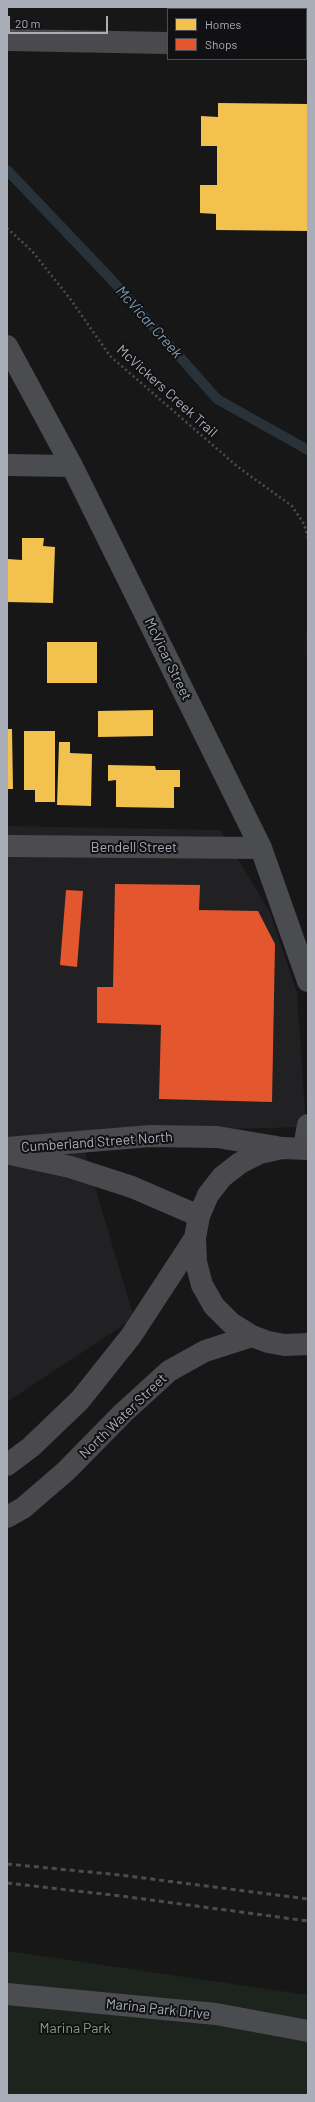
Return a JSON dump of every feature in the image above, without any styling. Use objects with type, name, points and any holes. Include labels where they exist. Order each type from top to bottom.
[{"type":"main road","points":[[7,40],[167,43]]},
{"type":"main road","name":"Cumberland Street North","points":[[7,1148],[150,1136],[217,1137],[282,1148]]},
{"type":"main road","points":[[306,1149],[282,1148],[260,1153],[240,1163],[222,1177],[208,1195],[199,1216],[195,1238],[196,1262],[205,1290],[214,1306],[231,1323],[252,1336],[268,1342],[285,1345],[306,1346]]},
{"type":"main road","name":"Cumberland Street North","points":[[7,1153],[70,1167],[132,1186],[199,1216]]},
{"type":"main road","points":[[7,1465],[31,1447],[80,1400],[131,1336],[195,1238]]},
{"type":"main road","name":"North Water Street","points":[[7,1518],[24,1508],[66,1471],[128,1409],[169,1371],[205,1351],[252,1336]]},
{"type":"street","name":"McVicar Street","points":[[7,346],[72,466],[261,848],[308,981]]},
{"type":"street","points":[[7,465],[72,466]]},
{"type":"street","name":"Bendell Street","points":[[7,846],[261,848]]},
{"type":"street","points":[[306,1149],[308,1125]]},
{"type":"street","name":"Marina Park Drive","points":[[7,1994],[216,2014],[308,2031]]},
{"type":"path","name":"McVickers Creek Trail","points":[[7,228],[32,251],[71,300],[110,356],[238,466],[292,506],[304,524],[308,538]]},
{"type":"path","points":[[308,633],[308,650]]},
{"type":"shaded area","points":[[7,826],[220,830],[270,912],[297,993],[306,1127],[79,1133],[134,1318],[7,1402]]},
{"type":"green space","name":"Marina Park","points":[[7,1951],[308,1995],[308,2095],[7,2095]]},
{"type":"building: Homes","points":[[218,103],[308,104],[308,231],[216,230],[216,214],[200,213],[200,185],[217,185],[217,146],[201,146],[201,116],[218,117]]},
{"type":"building: Homes","points":[[22,538],[44,538],[43,546],[55,547],[53,603],[7,602],[8,559],[22,560]]},
{"type":"building: Homes","points":[[47,642],[97,642],[97,683],[47,683]]},
{"type":"building: Homes","points":[[153,710],[153,736],[98,737],[98,711]]},
{"type":"building: Homes","points":[[7,729],[12,729],[13,789],[7,789]]},
{"type":"building: Homes","points":[[24,731],[55,731],[55,802],[35,802],[35,790],[24,790]]},
{"type":"building: Homes","points":[[59,742],[70,742],[70,753],[92,754],[91,806],[57,805]]},
{"type":"building: Homes","points":[[108,765],[155,766],[156,770],[180,770],[180,787],[174,787],[174,808],[116,807],[116,780],[108,781]]},
{"type":"building: Shops","points":[[115,884],[200,885],[199,910],[258,911],[275,944],[272,1102],[159,1099],[161,1025],[97,1023],[97,987],[113,987]]},
{"type":"building: Shops","points":[[66,890],[83,891],[77,967],[60,965]]},
{"type":"waterway","name":"McVicar Creek","points":[[7,170],[110,278],[217,399],[308,450]]},
{"type":"railway","points":[[7,1864],[120,1875],[308,1899]]},
{"type":"railway","points":[[7,1883],[121,1896],[308,1921]]}]
